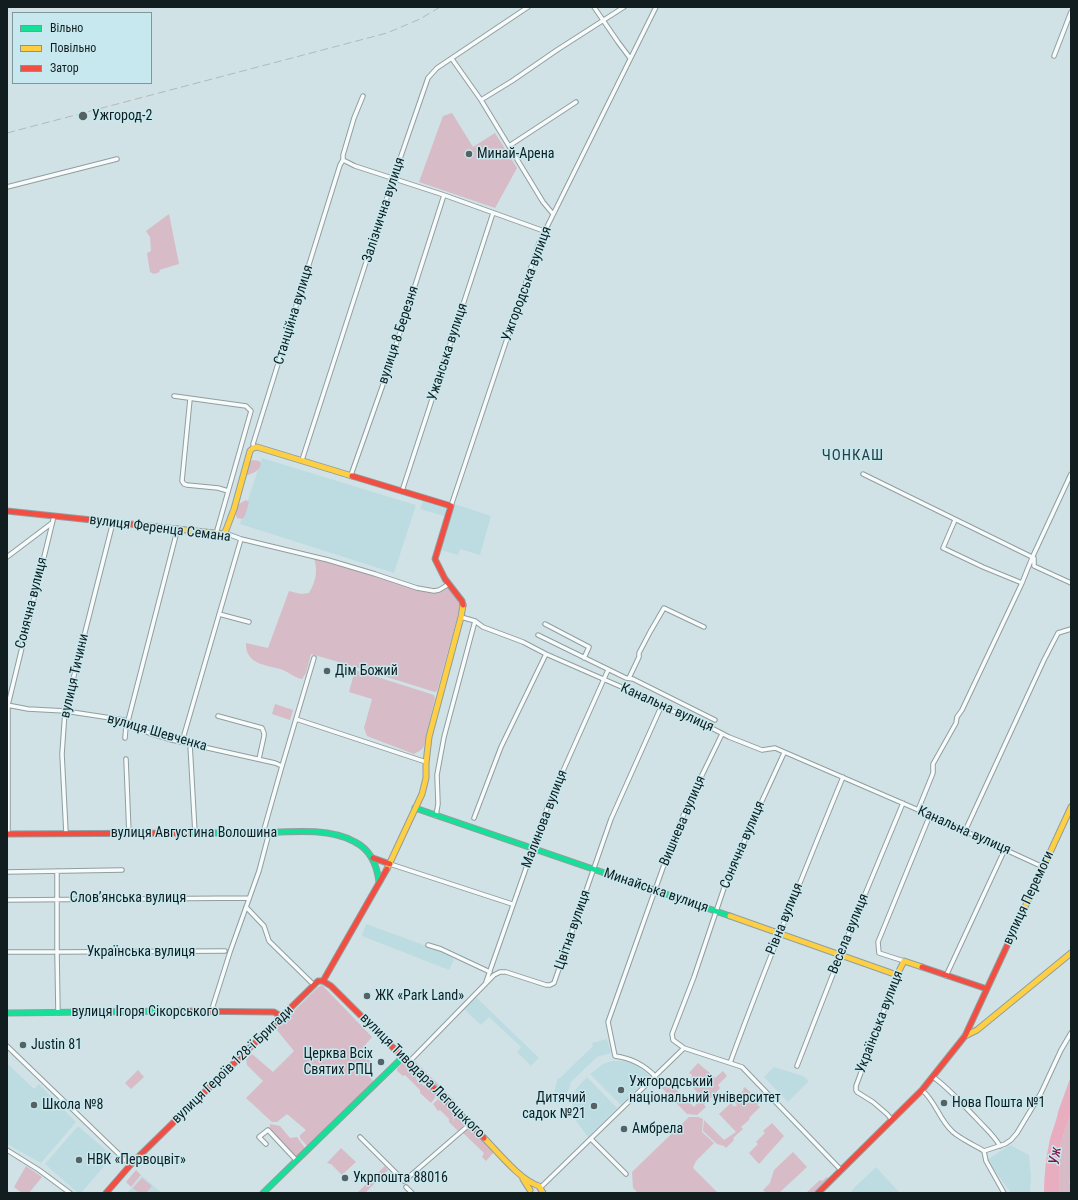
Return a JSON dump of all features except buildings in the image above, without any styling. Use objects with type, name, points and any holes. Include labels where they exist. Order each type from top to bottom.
[{"type":"street","name":"Залізнична вулиця","points":[[302,460],[428,78],[437,68],[528,7]]},
{"type":"street","points":[[594,7],[630,58]]},
{"type":"street","points":[[481,100],[505,86],[624,7]]},
{"type":"street","name":"Ужгородська вулиця","points":[[451,506],[544,231],[591,141],[656,7]]},
{"type":"street","points":[[1054,56],[1071,12]]},
{"type":"street","points":[[452,59],[481,100],[543,202],[553,214]]},
{"type":"street","name":"Станційна вулиця","points":[[225,533],[232,519],[249,456],[254,447],[254,439],[274,380],[340,165],[343,160],[343,155],[352,125],[363,96]]},
{"type":"street","points":[[509,146],[576,102]]},
{"type":"street","points":[[7,187],[117,159]]},
{"type":"street","points":[[343,160],[355,166],[444,195],[544,231]]},
{"type":"street","name":"вулиця 8 Березня","points":[[351,475],[386,376],[444,195]]},
{"type":"street","name":"Ужанська вулиця","points":[[402,491],[493,213]]},
{"type":"street","points":[[174,396],[246,406],[251,411],[216,534]]},
{"type":"street","points":[[190,399],[182,481],[187,485],[218,488],[228,491]]},
{"type":"street","points":[[254,447],[260,447],[451,506],[435,559],[441,573],[462,601],[463,605],[429,737],[424,789],[390,864],[323,981]]},
{"type":"street","points":[[863,474],[1034,558],[1034,566],[1071,583]]},
{"type":"street","points":[[918,810],[933,773],[933,764],[956,723],[957,717],[962,710],[1022,583],[1071,474]]},
{"type":"street","name":"вулиця Ференца Семана","points":[[7,511],[216,534],[225,533],[241,539],[328,560],[417,588],[434,591],[439,590],[449,584]]},
{"type":"street","name":"Сонячна вулиця","points":[[8,834],[8,705],[54,516]]},
{"type":"street","points":[[955,520],[943,548],[1022,583]]},
{"type":"street","name":"вулиця Тичини","points":[[66,833],[62,754],[65,711],[113,522]]},
{"type":"street","points":[[7,557],[52,523]]},
{"type":"street","points":[[125,738],[126,726],[177,529]]},
{"type":"street","points":[[183,742],[241,539]]},
{"type":"street","points":[[629,678],[639,657],[639,653],[664,608],[704,627]]},
{"type":"street","points":[[219,614],[249,622]]},
{"type":"street","name":"Канальна вулиця","points":[[461,617],[475,621],[483,627],[523,642],[546,654],[633,692],[661,707],[694,719],[722,734],[762,750],[775,748],[965,830],[1043,867]]},
{"type":"street","points":[[436,816],[438,804],[437,775],[442,744],[475,621]]},
{"type":"street","points":[[545,624],[589,647],[584,658]]},
{"type":"street","points":[[965,830],[1058,633],[1071,629]]},
{"type":"street","points":[[538,635],[608,670],[629,678],[715,720]]},
{"type":"street","points":[[474,818],[501,747],[546,654]]},
{"type":"street","points":[[263,833],[314,658]]},
{"type":"street","name":"Малинова вулиця","points":[[485,985],[512,904],[550,800],[605,680],[608,670]]},
{"type":"street","name":"вулиця Шевченка","points":[[8,705],[28,709],[65,711],[128,721],[149,732],[183,742],[275,763],[282,766]]},
{"type":"street","name":"Цвітна вулиця","points":[[494,975],[500,972],[506,972],[546,985],[554,983],[611,819],[661,707]]},
{"type":"street","points":[[218,716],[262,728],[264,736],[258,759]]},
{"type":"street","points":[[296,720],[426,762]]},
{"type":"street","name":"Вишнева вулиця","points":[[655,1076],[647,1068],[634,1061],[615,1056],[608,1022],[670,848],[688,804],[722,734]]},
{"type":"street","points":[[190,744],[195,833]]},
{"type":"street","name":"Сонячна вулиця","points":[[684,1048],[673,1040],[672,1034],[727,881],[784,753]]},
{"type":"street","points":[[126,759],[129,834]]},
{"type":"street","name":"Рівна вулиця","points":[[730,1063],[768,962],[843,777]]},
{"type":"street","name":"Весела вулиця","points":[[797,1066],[903,803]]},
{"type":"street","name":"вулиця Перемоги","points":[[818,1193],[922,1090],[965,1036],[1071,807]]},
{"type":"street","name":"Минайська вулиця","points":[[415,808],[841,954],[897,975]]},
{"type":"street","name":"Українська вулиця","points":[[892,1120],[873,1102],[857,1092],[856,1086],[897,975],[904,961],[879,953],[878,942],[930,815]]},
{"type":"street","points":[[211,1012],[258,871],[269,833]]},
{"type":"street","name":"вулиця Августина Волошина","points":[[8,834],[269,833],[336,835],[356,842],[373,858],[390,864]]},
{"type":"street","points":[[946,976],[1005,849]]},
{"type":"street","points":[[373,858],[378,872],[379,882]]},
{"type":"street","points":[[390,864],[512,904]]},
{"type":"street","points":[[7,872],[122,870]]},
{"type":"street","points":[[58,871],[55,952],[58,1012]]},
{"type":"street","name":"Словʼянська вулиця","points":[[7,900],[249,898]]},
{"type":"street","points":[[246,907],[264,926],[270,941],[314,984]]},
{"type":"street","points":[[409,1062],[494,975],[490,971],[441,949],[428,945]]},
{"type":"street","name":"Українська вулиця","points":[[7,952],[225,951]]},
{"type":"street","points":[[965,1036],[977,1030],[1071,953]]},
{"type":"street","points":[[904,961],[987,989]]},
{"type":"street","name":"вулиця Героїв 128-ї Бригади","points":[[106,1193],[126,1169],[314,984],[318,981],[323,981]]},
{"type":"street","name":"вулиця Тиводара Легоцького","points":[[323,981],[331,986],[409,1062],[519,1173],[525,1180],[530,1192]]},
{"type":"street","name":"вулиця Ігоря Сікорського","points":[[7,1013],[274,1012],[282,1017]]},
{"type":"street","points":[[984,1151],[1000,1146],[1011,1140],[1017,1133],[1041,1093],[1061,1050],[1071,1034]]},
{"type":"street","points":[[7,1046],[126,1161],[133,1162]]},
{"type":"street","points":[[530,1192],[533,1186],[541,1190],[684,1048],[742,1067],[841,1170]]},
{"type":"street","points":[[263,1193],[403,1057]]},
{"type":"street","points":[[933,1077],[945,1086],[994,1137],[1000,1146]]},
{"type":"street","points":[[922,1090],[928,1095],[951,1131],[984,1151],[986,1161],[1004,1193]]},
{"type":"street","points":[[360,1137],[404,1181],[470,1124]]},
{"type":"street","points":[[266,1144],[259,1137],[268,1130],[296,1160]]},
{"type":"street","points":[[591,1139],[626,1174]]},
{"type":"street","points":[[7,1150],[70,1193]]},
{"type":"street","points":[[126,1161],[126,1169]]},
{"type":"street","name":"вулиця Тиводара Легоцького","points":[[519,1173],[541,1190]]},
{"type":"street","points":[[406,1187],[412,1193]]},
{"type":"shaded area","name":"Минай-Арена","points":[[452,113],[473,147],[495,133],[517,168],[495,208],[419,182],[443,116]]},
{"type":"shaded area","points":[[169,214],[179,264],[159,270],[160,272],[154,274],[150,272],[147,253],[151,251],[150,237],[146,231]]},
{"type":"shaded area","points":[[262,458],[416,505],[394,573],[240,524]]},
{"type":"shaded area","points":[[253,460],[261,463],[259,468],[255,472],[245,476],[249,462]]},
{"type":"shaded area","points":[[246,500],[249,502],[245,516],[242,519],[237,518],[235,511],[237,505]]},
{"type":"shaded area","points":[[423,501],[446,508],[444,516],[420,509]]},
{"type":"shaded area","points":[[455,504],[491,516],[480,555],[460,549],[458,555],[441,550]]},
{"type":"shaded area","points":[[314,558],[434,592],[448,588],[454,592],[461,604],[437,691],[435,692],[311,654],[306,673],[302,679],[283,670],[258,663],[249,656],[246,643],[268,648],[289,591],[301,594],[309,593],[316,576]]},
{"type":"shaded area","points":[[355,670],[434,695],[435,699],[424,745],[421,750],[414,754],[367,736],[364,728],[372,699],[349,692]]},
{"type":"shaded area","points":[[275,704],[293,710],[290,720],[272,714]]},
{"type":"shaded area","points":[[366,924],[449,954],[454,960],[449,970],[362,936]]},
{"type":"shaded area","points":[[322,985],[372,1037],[360,1051],[372,1063],[364,1071],[374,1082],[308,1147],[300,1138],[300,1135],[306,1130],[287,1114],[277,1122],[272,1122],[246,1098],[263,1081],[247,1065],[246,1059],[252,1054],[273,1072],[294,1051],[276,1029],[317,988]]},
{"type":"shaded area","points":[[476,997],[539,1058],[531,1066],[517,1052],[521,1047],[489,1017],[481,1025],[464,1009]]},
{"type":"shaded area","name":"Ужгородський національний університет","points":[[607,1039],[611,1053],[597,1057],[571,1082],[567,1095],[554,1092],[558,1078],[560,1078],[593,1046],[592,1043]]},
{"type":"shaded area","points":[[415,1061],[454,1100],[452,1102],[413,1063]]},
{"type":"shaded area","name":"Ужгородський національний університет","points":[[612,1061],[624,1061],[636,1065],[650,1076],[621,1105],[590,1074],[603,1064]]},
{"type":"shaded area","points":[[403,1062],[418,1076],[416,1079],[424,1086],[426,1084],[437,1095],[431,1103],[420,1093],[420,1090],[405,1075],[403,1076],[397,1071]]},
{"type":"shaded area","points":[[698,1063],[715,1078],[723,1071],[727,1076],[718,1085],[720,1088],[704,1105],[706,1107],[697,1115],[687,1114],[661,1087],[663,1083],[667,1081],[694,1107],[702,1098],[690,1084],[692,1075],[689,1073]]},
{"type":"shaded area","name":"Школа №8","points":[[9,1065],[34,1089],[39,1084],[76,1122],[41,1163],[7,1144],[7,1066]]},
{"type":"shaded area","points":[[774,1067],[803,1076],[809,1081],[788,1102],[764,1077]]},
{"type":"shaded area","points":[[138,1070],[144,1077],[131,1089],[125,1083]]},
{"type":"shaded area","name":"Дитячий садок №21","points":[[587,1077],[617,1108],[588,1137],[576,1121],[572,1105],[576,1089]]},
{"type":"shaded area","points":[[745,1087],[760,1102],[757,1105],[760,1107],[741,1127],[743,1129],[733,1138],[734,1140],[726,1148],[717,1144],[703,1131],[704,1120],[724,1140],[736,1132],[719,1114],[731,1103],[734,1107],[737,1105],[733,1101]]},
{"type":"shaded area","points":[[440,1097],[453,1110],[453,1125],[454,1111],[466,1123],[458,1131],[449,1122],[449,1119],[440,1110],[438,1111],[433,1104]]},
{"type":"shaded area","points":[[1071,1114],[1071,1181],[1069,1182],[1071,1185],[1071,1193],[1059,1193],[1059,1159],[1061,1142]]},
{"type":"shaded area","points":[[689,1117],[698,1117],[703,1119],[702,1132],[714,1143],[696,1161],[693,1168],[718,1193],[638,1193],[633,1188],[632,1172]]},
{"type":"shaded area","points":[[772,1123],[784,1136],[759,1164],[749,1153],[758,1144],[756,1142],[765,1133],[763,1131]]},
{"type":"shaded area","points":[[270,1124],[280,1126],[290,1138],[297,1137],[305,1148],[296,1158],[270,1130]]},
{"type":"shaded area","name":"НВК «Первоцвіт»","points":[[78,1126],[113,1156],[81,1193],[78,1193],[45,1164]]},
{"type":"shaded area","points":[[470,1127],[494,1152],[486,1161],[482,1157],[484,1153],[462,1132]]},
{"type":"shaded area","points":[[1010,1145],[1029,1155],[1031,1176],[1030,1193],[1011,1193],[987,1160]]},
{"type":"shaded area","points":[[341,1148],[356,1162],[342,1175],[331,1164],[327,1163]]},
{"type":"shaded area","points":[[793,1152],[807,1167],[779,1193],[766,1193],[763,1190],[770,1183],[774,1170]]},
{"type":"shaded area","points":[[26,1166],[42,1177],[29,1193],[22,1193],[14,1187]]},
{"type":"shaded area","points":[[385,1166],[388,1170],[365,1193],[357,1193]]},
{"type":"shaded area","points":[[876,1167],[900,1193],[850,1193],[854,1188]]},
{"type":"shaded area","points":[[136,1170],[141,1175],[131,1187],[126,1182]]},
{"type":"shaded area","points":[[142,1176],[162,1193],[127,1193]]},
{"type":"shaded area","points":[[827,1177],[829,1178],[814,1193],[806,1193],[820,1180],[822,1181]]},
{"type":"shaded area","points":[[142,1178],[152,1186],[146,1193],[139,1193],[133,1188]]},
{"type":"water","name":"Уж","points":[[1071,1076],[1071,1114],[1061,1142],[1059,1159],[1059,1193],[1044,1193],[1047,1152],[1050,1139]]},
{"type":"railway","points":[[7,133],[387,33],[420,19],[440,7]]},
{"type":"traffic: fast","points":[[415,808],[730,916]]},
{"type":"traffic: fast","points":[[188,833],[259,833],[295,831],[321,832],[345,837],[361,845],[369,854],[375,864],[379,882]]},
{"type":"traffic: fast","points":[[7,1013],[177,1011]]},
{"type":"traffic: fast","points":[[263,1193],[403,1057]]},
{"type":"traffic: slow","points":[[177,529],[223,534],[234,509],[250,451],[253,448],[257,447],[352,476]]},
{"type":"traffic: slow","points":[[387,869],[422,794],[426,778],[429,737],[463,605]]},
{"type":"traffic: slow","points":[[1012,935],[1071,807]]},
{"type":"traffic: slow","points":[[730,916],[897,975],[904,961],[922,967]]},
{"type":"traffic: slow","points":[[965,1036],[977,1030],[1071,953]]},
{"type":"traffic: slow","points":[[484,1138],[517,1172],[524,1178],[539,1186],[543,1193]]},
{"type":"traffic: slow","points":[[523,1179],[530,1190]]},
{"type":"traffic: jam","points":[[352,476],[451,506],[435,559],[445,579],[462,601],[463,605]]},
{"type":"traffic: jam","points":[[7,511],[177,529]]},
{"type":"traffic: jam","points":[[7,834],[188,833]]},
{"type":"traffic: jam","points":[[373,858],[390,864]]},
{"type":"traffic: jam","points":[[323,981],[387,869]]},
{"type":"traffic: jam","points":[[818,1193],[922,1090],[965,1036],[1012,935]]},
{"type":"traffic: jam","points":[[922,967],[987,989]]},
{"type":"traffic: jam","points":[[106,1193],[133,1162],[318,981],[323,981]]},
{"type":"traffic: jam","points":[[323,981],[331,986],[484,1138]]},
{"type":"traffic: jam","points":[[177,1011],[274,1012],[282,1017]]},
{"type":"place","name":"Ужгород-2","points":[[83,116]]},
{"type":"place","name":"Минай-Арена","points":[[469,154]]},
{"type":"place","name":"Дім Божий","points":[[327,671]]},
{"type":"place","name":"ЖК «Park Land»","points":[[367,996]]},
{"type":"place","name":"Justin 81","points":[[23,1045]]},
{"type":"place","name":"Церква Всіх Святих РПЦ","points":[[381,1062]]},
{"type":"place","name":"Ужгородський національний університет","points":[[621,1090]]},
{"type":"place","name":"Нова Пошта №1","points":[[944,1103]]},
{"type":"place","name":"Школа №8","points":[[34,1105]]},
{"type":"place","name":"Дитячий садок №21","points":[[594,1106]]},
{"type":"place","name":"Амбрела","points":[[624,1129]]},
{"type":"place","name":"НВК «Первоцвіт»","points":[[79,1160]]},
{"type":"place","name":"Укрпошта 88016","points":[[345,1178]]},
{"type":"district","name":"ЧОНКАШ","points":[[853,456]]}]
